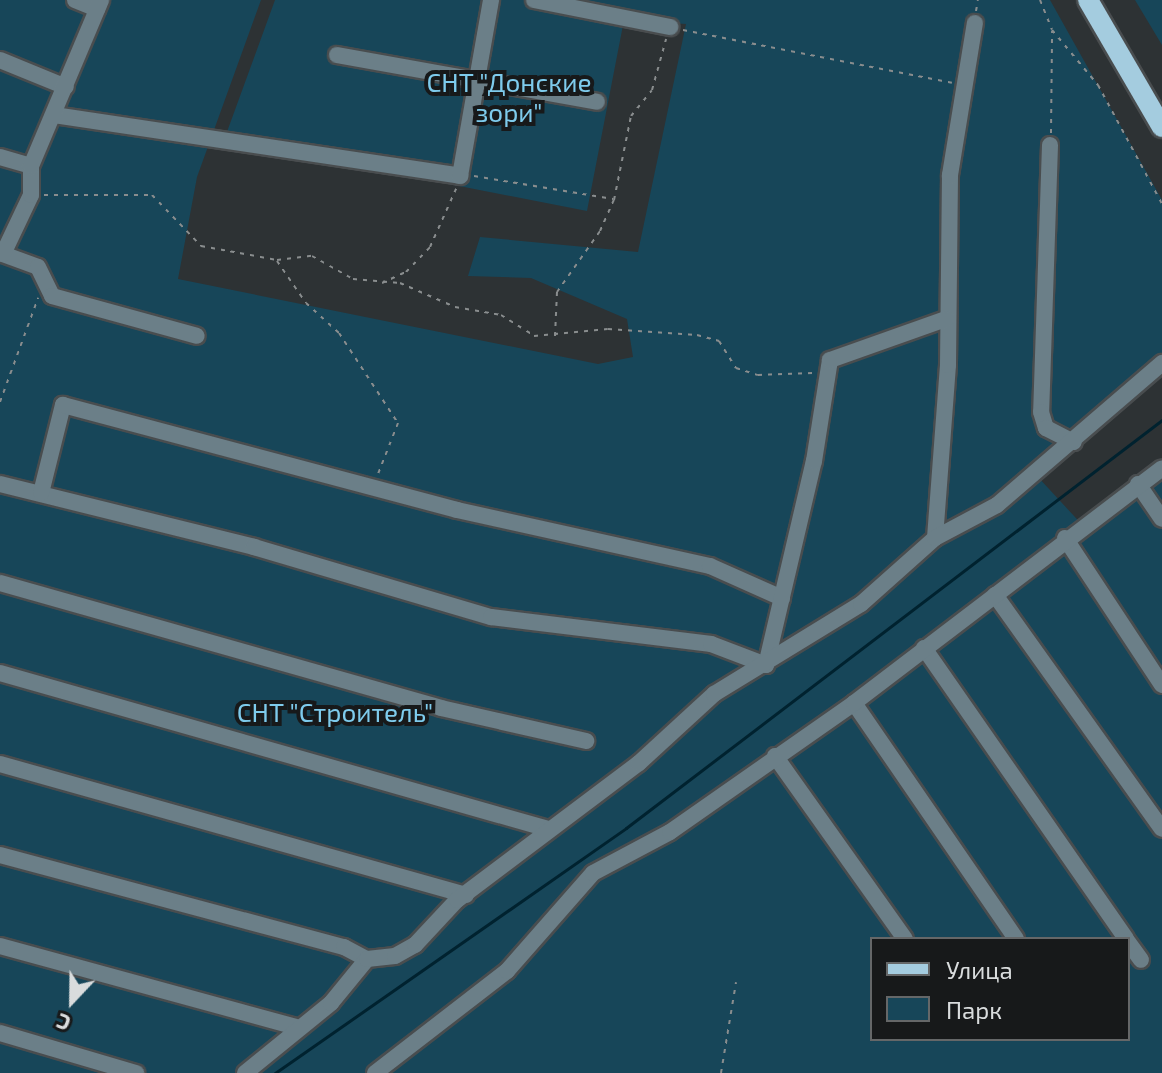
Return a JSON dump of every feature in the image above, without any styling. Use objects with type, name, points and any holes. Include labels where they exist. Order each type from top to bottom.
[{"type":"main road","points":[[1088,0],[1162,127]]},
{"type":"lane","points":[[75,0],[99,5],[31,166],[31,195],[2,254],[38,267],[52,296],[197,336]]},
{"type":"lane","points":[[54,115],[460,176],[491,0]]},
{"type":"lane","points":[[534,0],[670,27]]},
{"type":"lane","points":[[935,538],[950,175],[975,23]]},
{"type":"lane","points":[[337,55],[597,102]]},
{"type":"lane","points":[[0,60],[66,87]]},
{"type":"lane","points":[[1050,145],[1041,412],[1046,428],[1074,442]]},
{"type":"lane","points":[[0,157],[31,166]]},
{"type":"lane","points":[[766,665],[814,461],[823,374],[846,350],[946,319]]},
{"type":"lane","points":[[0,855],[344,947],[367,959],[395,956],[415,945],[466,895],[548,829],[639,763],[714,694],[766,665],[861,604],[935,538],[997,505],[1074,442],[1162,363]]},
{"type":"lane","points":[[41,493],[63,405],[373,488],[710,566],[782,598]]},
{"type":"lane","points":[[375,1073],[507,971],[593,873],[670,832],[854,703],[1065,538],[1162,468]]},
{"type":"lane","points":[[0,484],[491,617],[711,644],[766,665]]},
{"type":"lane","points":[[1138,484],[1162,519]]},
{"type":"lane","points":[[1065,538],[1162,685]]},
{"type":"lane","points":[[0,583],[441,708],[586,741]]},
{"type":"lane","points":[[995,595],[1162,829]]},
{"type":"lane","points":[[924,648],[1124,937]]},
{"type":"lane","points":[[0,673],[548,829]]},
{"type":"lane","points":[[854,703],[1015,937]]},
{"type":"lane","points":[[775,756],[904,937]]},
{"type":"lane","points":[[0,764],[466,895]]},
{"type":"lane","points":[[1130,945],[1141,960]]},
{"type":"lane","points":[[0,946],[297,1027]]},
{"type":"lane","points":[[245,1073],[297,1027],[331,1003],[367,959]]},
{"type":"lane","points":[[0,1033],[136,1073]]},
{"type":"path","points":[[1040,0],[1052,30],[1098,85],[1162,204]]},
{"type":"path","points":[[555,337],[557,292],[600,231],[614,200],[631,116],[652,90],[670,27],[966,86]]},
{"type":"path","points":[[1050,145],[1052,30]]},
{"type":"path","points":[[381,284],[406,272],[430,247],[460,176],[494,175],[614,200]]},
{"type":"path","points":[[31,195],[152,195],[201,246],[277,260],[312,256],[353,279],[381,284],[400,283],[455,307],[501,315],[534,336],[555,337],[608,329],[697,335],[719,341],[736,368],[758,375],[823,374]]},
{"type":"path","points":[[277,260],[306,303],[339,333],[398,423],[373,488]]},
{"type":"path","points":[[0,402],[45,286]]},
{"type":"path","points":[[721,1073],[736,982]]},
{"type":"green space","name":"СНТ \"Строитель\"","points":[[0,0],[261,0],[197,177],[178,279],[598,364],[633,357],[627,319],[531,278],[468,276],[480,237],[638,252],[686,24],[624,20],[587,211],[224,140],[275,0],[1050,0],[1162,200],[1162,369],[1037,476],[1087,530],[1162,476],[1162,1073],[0,1073]]},
{"type":"green space","points":[[1135,0],[1162,0],[1162,45]]},
{"type":"waterway","points":[[275,1073],[626,828],[1162,420]]},
{"type":"park label","name":"СНТ \"Донские зори\"","points":[[509,97]]}]
